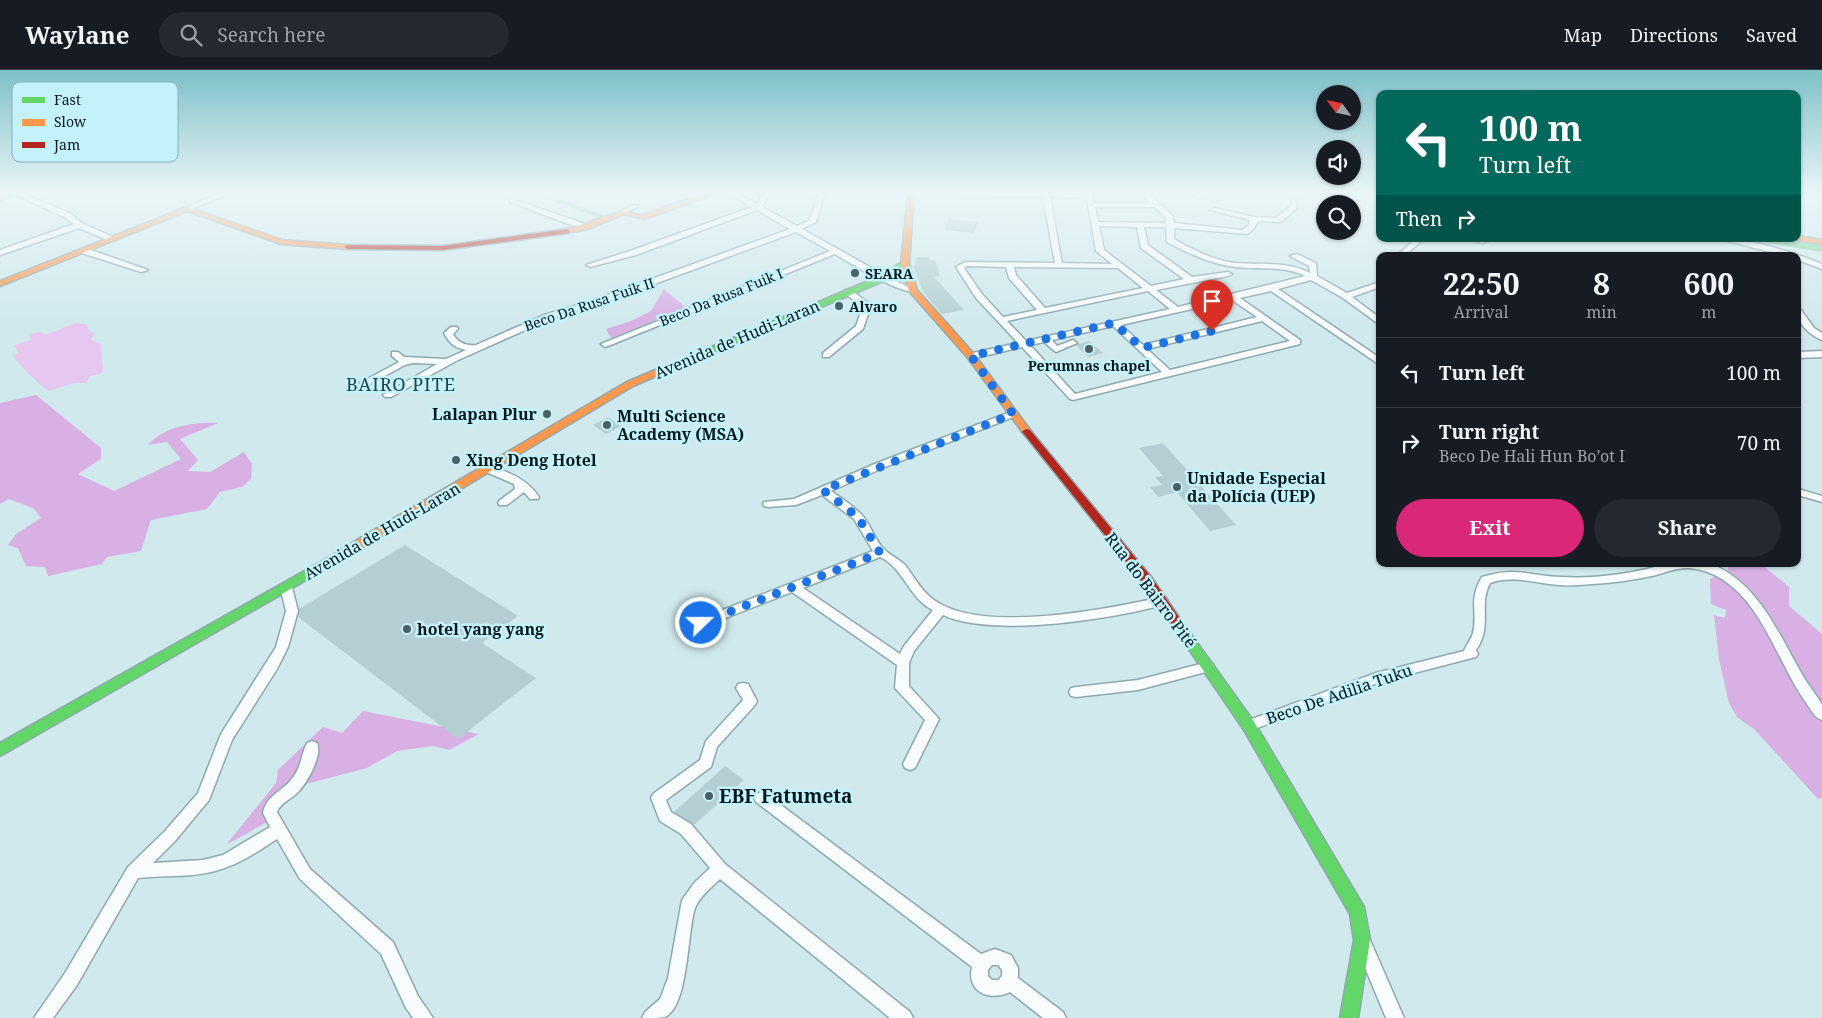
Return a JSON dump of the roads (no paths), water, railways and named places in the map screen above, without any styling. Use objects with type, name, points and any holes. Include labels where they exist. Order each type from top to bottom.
[{"type":"main road","points":[[0,284],[117,237]]},
{"type":"main road","points":[[267,237],[281,242],[344,247],[442,248],[515,237]]},
{"type":"main road","points":[[905,264],[907,237]]},
{"type":"main road","points":[[1801,238],[1822,242]]},
{"type":"main road","name":"Avenida de Hudi-Laran","points":[[0,750],[286,587],[630,384],[883,278],[905,264]]},
{"type":"main road","name":"Rua do Bairro Pité","points":[[905,264],[913,291],[971,356],[1013,414],[1162,601],[1249,726],[1358,912],[1362,940],[1348,1018]]},
{"type":"street","points":[[0,253],[44,237]]},
{"type":"street","points":[[109,237],[113,239]]},
{"type":"street","points":[[590,265],[633,253],[676,237]]},
{"type":"street","name":"Beco Da Rusa Fuik II","points":[[388,395],[477,348],[547,317],[661,279],[775,237]]},
{"type":"street","points":[[812,237],[883,278],[913,291]]},
{"type":"street","points":[[1054,237],[1059,265]]},
{"type":"street","points":[[1097,237],[1100,251],[1176,309]]},
{"type":"street","points":[[1142,237],[1144,246],[1191,280]]},
{"type":"street","points":[[1170,237],[1170,240],[1176,244],[1205,254],[1217,261],[1233,265],[1264,266],[1300,272],[1346,296],[1376,319]]},
{"type":"street","points":[[1405,252],[1416,242]]},
{"type":"street","points":[[1736,242],[1776,252]]},
{"type":"street","points":[[85,251],[144,270]]},
{"type":"street","name":"Beco Da Rusa Fuik I","points":[[605,344],[837,251]]},
{"type":"street","points":[[1294,256],[1313,265],[1314,275],[1312,277]]},
{"type":"street","points":[[1801,259],[1822,267]]},
{"type":"street","points":[[1118,266],[965,264],[960,267],[974,290],[1000,320],[1073,396],[1297,342],[1232,296]]},
{"type":"street","points":[[1009,264],[1012,276],[1044,312]]},
{"type":"street","points":[[1000,320],[1228,274]]},
{"type":"street","points":[[971,356],[1272,288],[1312,277]]},
{"type":"street","points":[[1346,296],[1376,285]]},
{"type":"street","points":[[1272,288],[1376,359]]},
{"type":"street","points":[[826,355],[862,324],[867,305],[848,292]]},
{"type":"street","points":[[1801,316],[1810,330],[1822,337]]},
{"type":"street","points":[[1142,348],[1264,318]]},
{"type":"street","points":[[1114,323],[1169,374]]},
{"type":"street","points":[[454,329],[448,333],[455,344],[463,347],[477,348]]},
{"type":"street","points":[[1046,339],[1056,349],[1073,343]]},
{"type":"street","points":[[365,383],[390,372],[399,363],[453,360],[463,347]]},
{"type":"street","points":[[395,354],[402,360],[415,362]]},
{"type":"street","points":[[1370,355],[1376,354]]},
{"type":"street","points":[[1801,355],[1822,354]]},
{"type":"street","points":[[768,504],[796,502],[1013,414]]},
{"type":"street","points":[[488,469],[503,474],[520,490],[503,503]]},
{"type":"street","points":[[513,482],[532,492],[534,497]]},
{"type":"street","points":[[823,490],[858,517],[880,553]]},
{"type":"street","points":[[1801,493],[1822,499]]},
{"type":"street","points":[[701,623],[880,553],[889,556],[899,565],[929,603],[968,618],[998,622],[1039,620],[1124,610],[1162,601]]},
{"type":"street","name":"Beco De Adilia Tuku","points":[[1249,726],[1381,677],[1472,654],[1470,650],[1479,639],[1481,631],[1480,593],[1486,580],[1512,574],[1557,581],[1597,580],[1665,567]]},
{"type":"street","name":"Beco De Adilia Tuku","points":[[1703,567],[1731,579],[1748,596],[1764,619],[1799,684],[1822,716]]},
{"type":"street","points":[[792,586],[903,664]]},
{"type":"street","points":[[43,1018],[72,979],[133,872],[170,836],[204,796],[226,738],[282,647],[292,611],[286,587]]},
{"type":"street","points":[[910,764],[932,719],[902,688],[903,664],[914,640],[941,609]]},
{"type":"street","points":[[1076,692],[1138,685],[1208,667]]},
{"type":"street","points":[[743,688],[750,700],[711,745],[706,764],[658,798],[665,816],[686,829],[720,869],[904,1018]]},
{"type":"street","points":[[312,747],[312,754],[298,782],[270,807],[270,813],[305,874],[387,948],[412,1002],[424,1018]]},
{"type":"street","points":[[762,798],[981,964]]},
{"type":"street","points":[[133,872],[157,868],[185,868],[225,861],[280,829]]},
{"type":"street","points":[[651,1018],[667,1005],[676,978],[688,905],[700,888],[720,869]]},
{"type":"street","points":[[1362,940],[1395,1018]]},
{"type":"street","points":[[988,958],[998,958],[1007,963],[1011,972],[1010,982],[1004,988],[995,990],[987,987],[981,980],[979,972],[981,964],[988,958]]},
{"type":"street","points":[[1010,982],[1057,1018]]},
{"type":"waterway","points":[[1786,242],[1822,248]]},
{"type":"waterway","points":[[1803,243],[1815,245]]},
{"type":"place","name":"SEARA","points":[[855,273]]},
{"type":"place","name":"Alvaro","points":[[839,306]]},
{"type":"place","name":"Perumnas chapel","points":[[1089,349]]},
{"type":"place","name":"Lalapan Plur","points":[[547,414]]},
{"type":"place","name":"Multi Science Academy (MSA)","points":[[607,425]]},
{"type":"place","name":"Xing Deng Hotel","points":[[456,460]]},
{"type":"place","name":"Unidade Especial da Polícia (UEP)","points":[[1177,487]]},
{"type":"place","name":"hotel yang yang","points":[[407,629]]},
{"type":"place","name":"EBF Fatumeta","points":[[709,796]]},
{"type":"district","name":"BAIRO PITE","points":[[401,384]]}]
